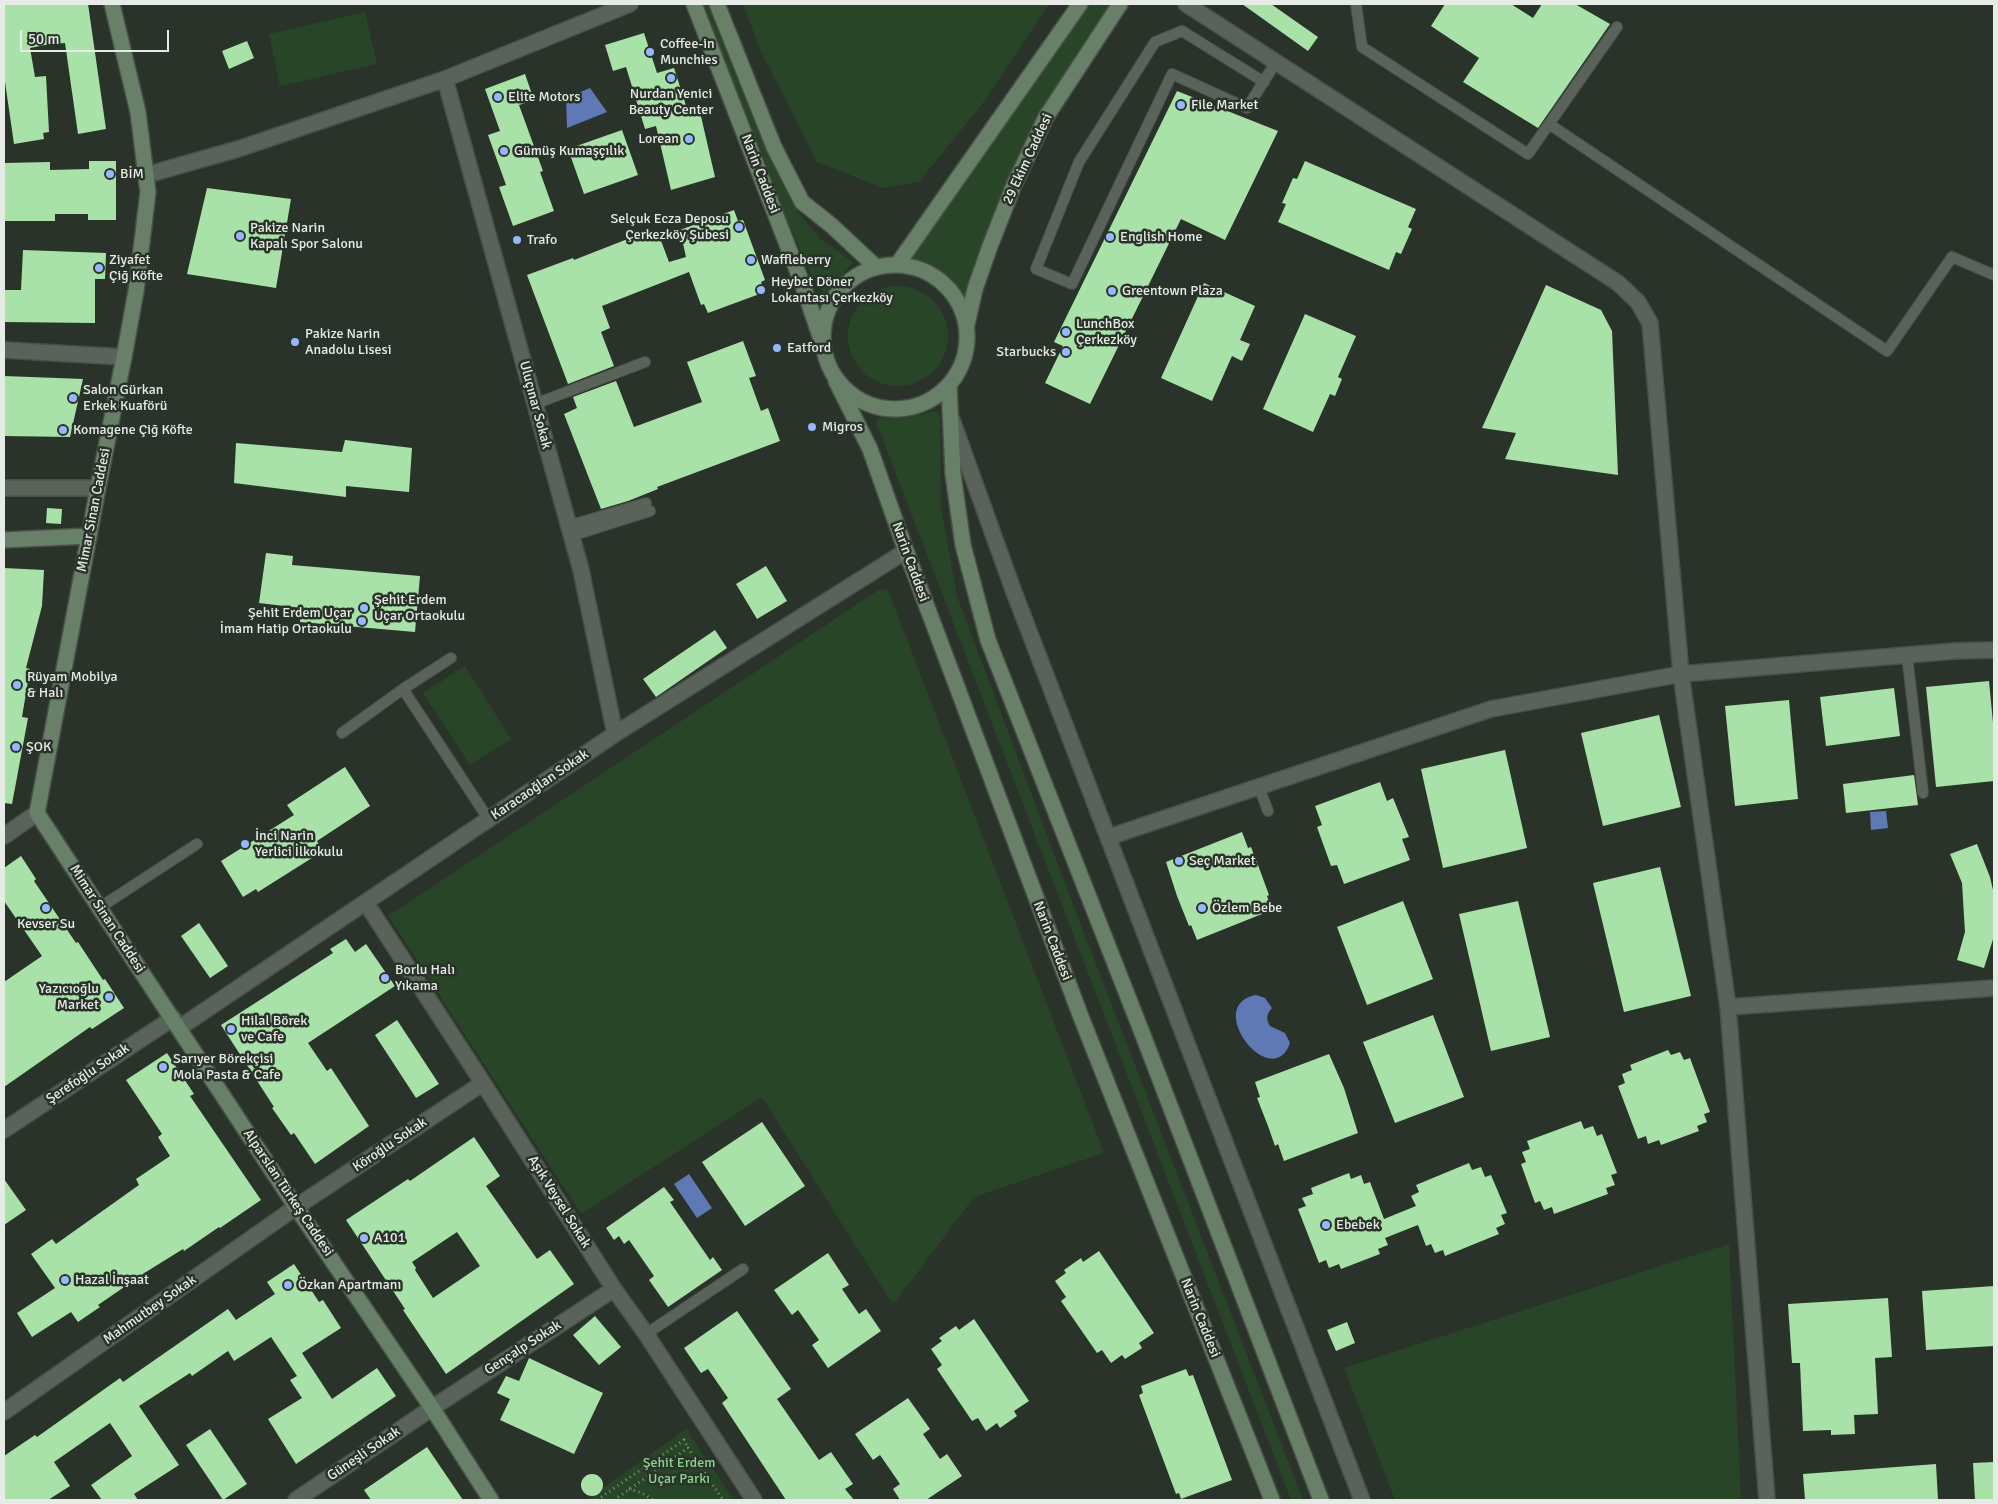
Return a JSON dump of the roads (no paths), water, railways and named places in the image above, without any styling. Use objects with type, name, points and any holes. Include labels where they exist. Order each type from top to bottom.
[{"type":"main road","name":"Mimar Sinan Caddesi","points":[[112,4],[138,112],[148,192],[136,291],[37,813],[150,986]]},
{"type":"main road","name":"Narin Caddesi","points":[[692,4],[802,283],[822,345]]},
{"type":"main road","name":"Narin Caddesi","points":[[717,4],[774,146],[802,202],[831,225],[876,267]]},
{"type":"main road","points":[[897,265],[1080,4]]},
{"type":"main road","name":"29 Ekim Caddesi","points":[[966,328],[974,289],[990,246],[1014,185],[1046,117],[1120,4]]},
{"type":"main road","points":[[897,265],[917,268],[935,277],[950,291],[961,308],[966,328],[966,348],[960,368],[949,385],[933,399],[913,407],[892,410],[870,406],[852,396],[836,381],[827,364],[822,345],[823,325],[830,305],[841,288],[857,276],[876,267],[897,265]]},
{"type":"main road","name":"Narin Caddesi","points":[[836,381],[870,449],[906,551],[1081,1017],[1272,1500]]},
{"type":"main road","points":[[949,385],[953,474],[963,545],[988,640],[1141,1030],[1320,1500]]},
{"type":"main road","points":[[4,540],[89,536]]},
{"type":"main road","name":"Alparslan Türkeş Caddesi","points":[[150,986],[432,1408],[491,1500]]},
{"type":"street","points":[[146,175],[238,149],[445,79],[630,4]]},
{"type":"street","points":[[1186,4],[1609,278],[1638,302],[1650,323],[1680,674],[1728,1007],[1767,1500]]},
{"type":"street","name":"Uluçınar Sokak","points":[[445,79],[581,570],[615,734]]},
{"type":"street","points":[[4,350],[124,357]]},
{"type":"street","points":[[951,416],[1014,592],[1362,1500]]},
{"type":"street","points":[[4,488],[98,488]]},
{"type":"street","name":"Karacaoğlan Sokak","points":[[176,1023],[366,903],[615,734],[906,551]]},
{"type":"street","points":[[1109,837],[1491,709],[1680,674],[1907,655],[1994,650]]},
{"type":"street","points":[[4,836],[37,813]]},
{"type":"street","name":"Aşık Veysel Sokak","points":[[366,903],[614,1289],[646,1334],[754,1500]]},
{"type":"street","points":[[1728,1007],[1994,988]]},
{"type":"street","name":"Şerefoğlu Sokak","points":[[4,1130],[176,1023]]},
{"type":"street","name":"Köroğlu Sokak","points":[[296,1207],[483,1083]]},
{"type":"street","name":"Mahmutbey Sokak","points":[[4,1412],[296,1207]]},
{"type":"street","name":"Gençalp Sokak","points":[[432,1408],[614,1289]]},
{"type":"street","name":"Güneşli Sokak","points":[[296,1500],[432,1408]]},
{"type":"lane","points":[[1356,4],[1362,47],[1528,154],[1617,27]]},
{"type":"lane","points":[[1264,82],[1182,31],[1155,42],[1079,162],[1036,269],[1072,284],[1172,74],[1248,108],[1264,82],[1276,62]]},
{"type":"lane","points":[[1549,124],[1887,351],[1952,257],[1994,275]]},
{"type":"lane","points":[[535,404],[645,362]]},
{"type":"lane","points":[[570,531],[648,507]]},
{"type":"lane","points":[[1907,655],[1923,793]]},
{"type":"lane","points":[[342,733],[403,689],[451,658]]},
{"type":"lane","points":[[403,689],[489,820]]},
{"type":"lane","points":[[1259,787],[1268,811]]},
{"type":"lane","points":[[99,908],[197,844]]},
{"type":"lane","points":[[646,1334],[743,1269]]},
{"type":"water","points":[[590,88],[607,112],[567,128],[566,98]]},
{"type":"water","points":[[1886,811],[1888,828],[1871,830],[1870,812]]},
{"type":"water","points":[[1256,995],[1265,998],[1272,1008],[1267,1017],[1270,1026],[1285,1033],[1290,1043],[1281,1056],[1270,1058],[1257,1053],[1246,1042],[1238,1028],[1236,1014],[1241,1002]]},
{"type":"water","points":[[689,1174],[712,1208],[697,1218],[674,1184]]},
{"type":"place","name":"Coffee-in Munchies","points":[[650,52]]},
{"type":"place","name":"Nurdan Yenici Beauty Center","points":[[671,78]]},
{"type":"place","name":"Elite Motors","points":[[498,97]]},
{"type":"place","name":"File Market","points":[[1181,105]]},
{"type":"place","name":"Lorean","points":[[689,139]]},
{"type":"place","name":"Gümüş Kumaşçılık","points":[[504,151]]},
{"type":"place","name":"BİM","points":[[110,174]]},
{"type":"place","name":"Selçuk Ecza Deposu Çerkezköy Şubesi","points":[[739,227]]},
{"type":"place","name":"Pakize Narin Kapalı Spor Salonu","points":[[240,236]]},
{"type":"place","name":"English Home","points":[[1110,237]]},
{"type":"place","name":"Trafo","points":[[517,240]]},
{"type":"place","name":"Waffleberry","points":[[751,260]]},
{"type":"place","name":"Ziyafet Çiğ Köfte","points":[[99,268]]},
{"type":"place","name":"Heybet Döner Lokantası Çerkezköy","points":[[761,290]]},
{"type":"place","name":"Greentown Plaza","points":[[1112,291]]},
{"type":"place","name":"LunchBox Çerkezköy","points":[[1066,332]]},
{"type":"place","name":"Pakize Narin Anadolu Lisesi","points":[[295,342]]},
{"type":"place","name":"Eatford","points":[[777,348]]},
{"type":"place","name":"Starbucks","points":[[1066,352]]},
{"type":"place","name":"Salon Gürkan Erkek Kuaförü","points":[[73,398]]},
{"type":"place","name":"Migros","points":[[812,427]]},
{"type":"place","name":"Komagene Çiğ Köfte","points":[[63,430]]},
{"type":"place","name":"Şehit Erdem Uçar Ortaokulu","points":[[364,608]]},
{"type":"place","name":"Şehit Erdem Uçar İmam Hatip Ortaokulu","points":[[362,621]]},
{"type":"place","name":"Rüyam Mobilya & Halı","points":[[17,685]]},
{"type":"place","name":"ŞOK","points":[[16,747]]},
{"type":"place","name":"İnci Narin Yerlici İlkokulu","points":[[245,844]]},
{"type":"place","name":"Seç Market","points":[[1179,861]]},
{"type":"place","name":"Kevser Su","points":[[46,908]]},
{"type":"place","name":"Özlem Bebe","points":[[1202,908]]},
{"type":"place","name":"Borlu Halı Yıkama","points":[[385,978]]},
{"type":"place","name":"Yazıcıoğlu Market","points":[[109,997]]},
{"type":"place","name":"Hilal Börek ve Cafe","points":[[231,1029]]},
{"type":"place","name":"Sarıyer Börekçisi Mola Pasta & Cafe","points":[[163,1067]]},
{"type":"place","name":"Ebebek","points":[[1326,1225]]},
{"type":"place","name":"A101","points":[[364,1238]]},
{"type":"place","name":"Hazal İnşaat","points":[[65,1280]]},
{"type":"place","name":"Özkan Apartmanı","points":[[288,1285]]},
{"type":"park label","name":"Şehit Erdem Uçar Parkı","points":[[679,1472]]}]
